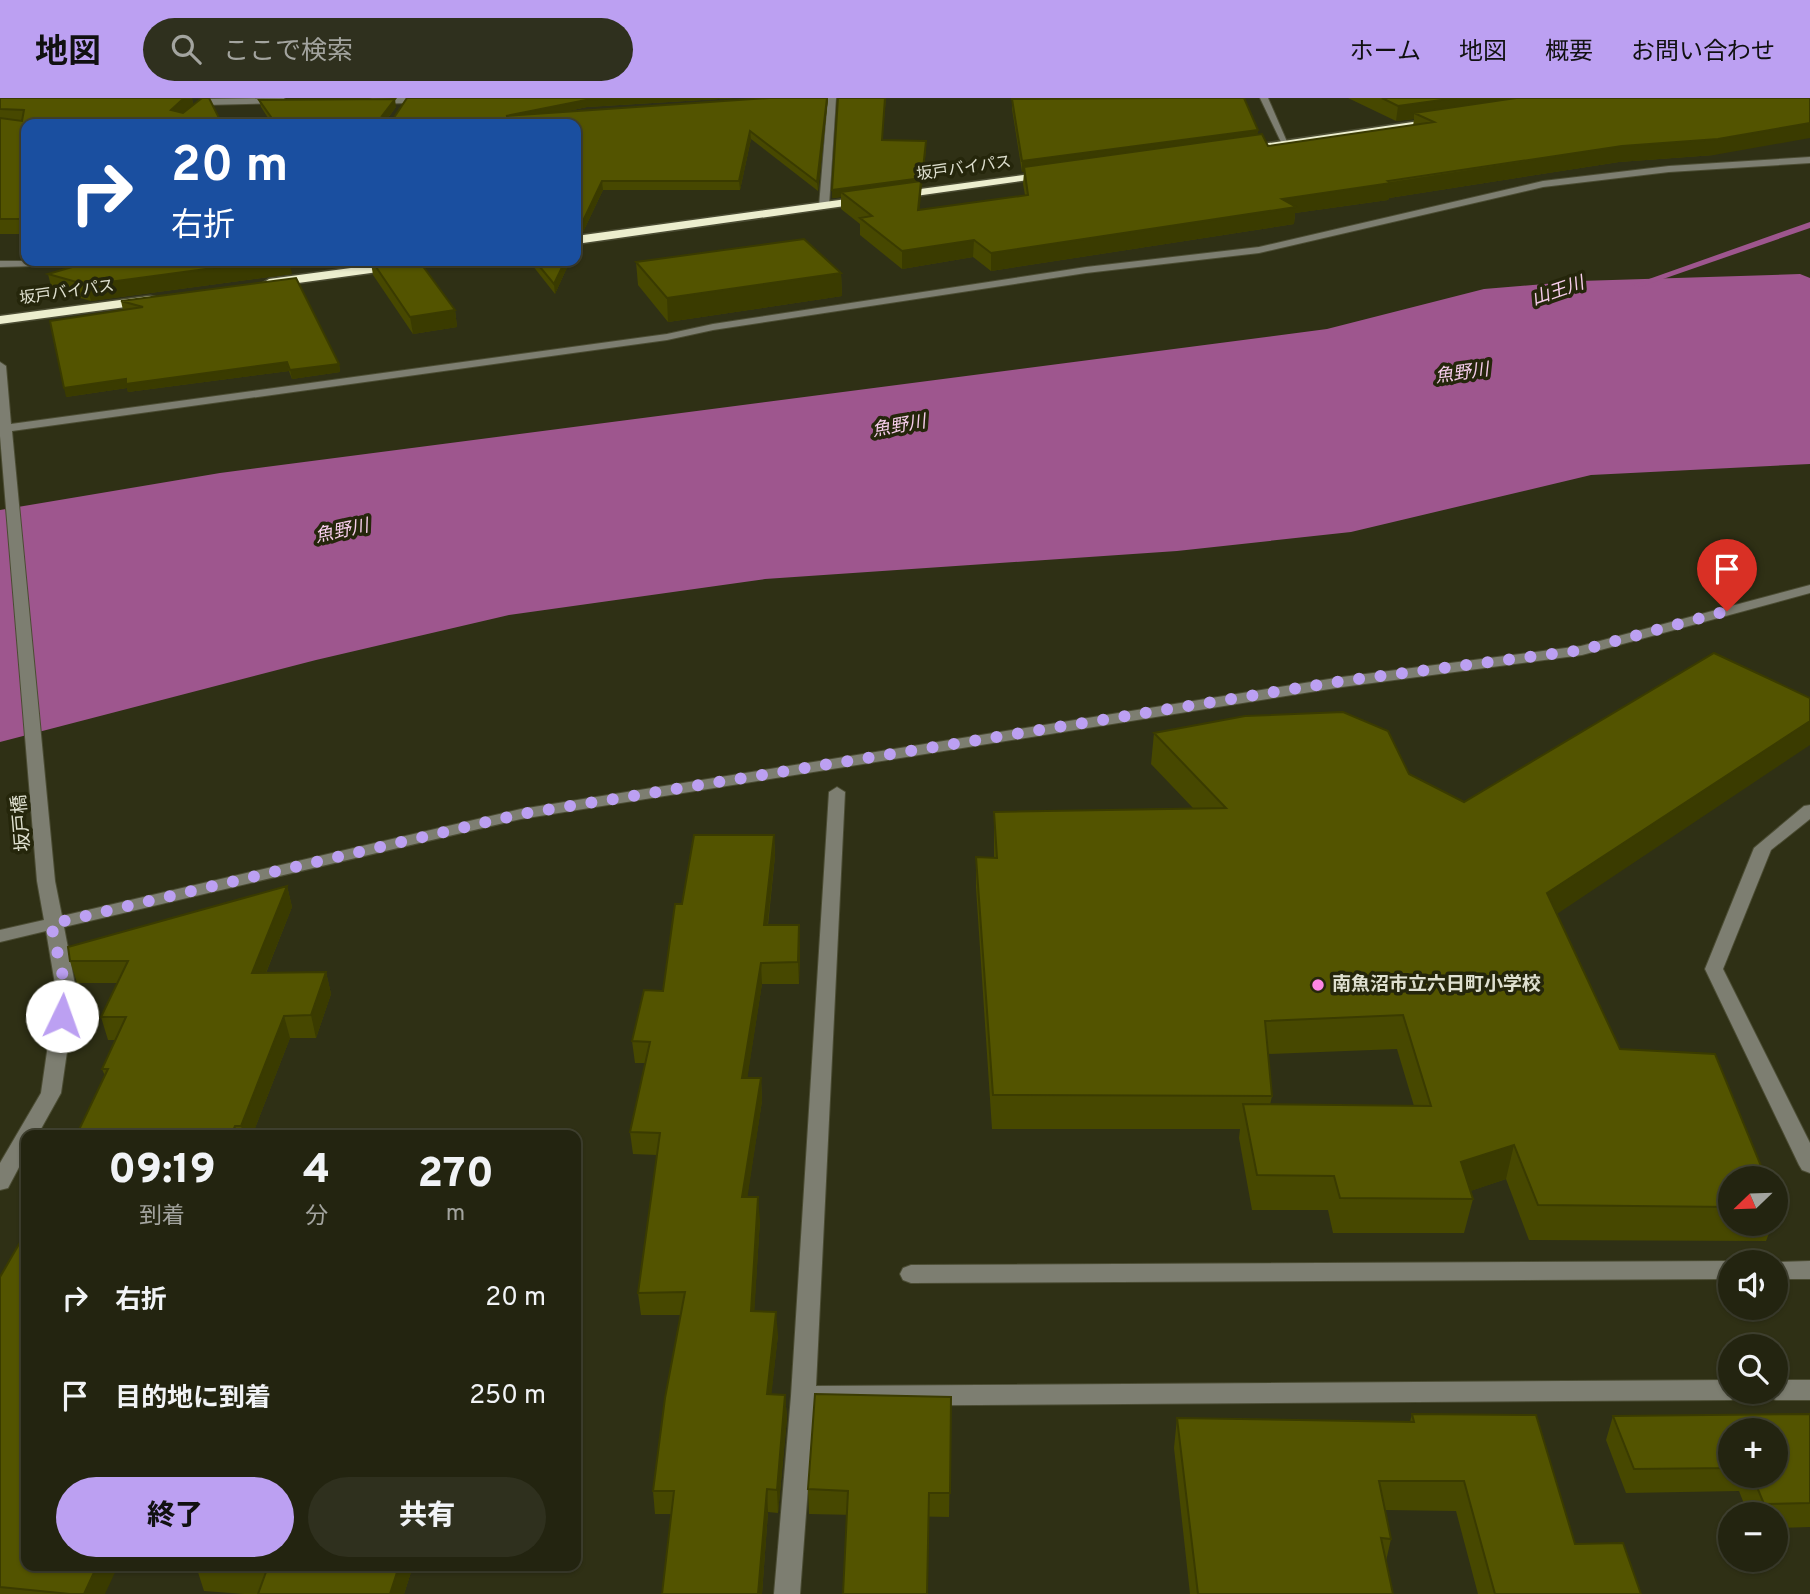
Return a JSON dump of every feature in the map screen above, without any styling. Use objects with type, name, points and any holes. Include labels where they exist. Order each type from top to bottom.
[{"type":"highway","points":[[1231,149],[1459,118]]},
{"type":"highway","name":"坂戸バイパス","points":[[581,239],[1068,172]]},
{"type":"highway","points":[[249,286],[393,266]]},
{"type":"highway","name":"坂戸バイパス","points":[[0,320],[166,297]]},
{"type":"street","points":[[824,206],[832,98]]},
{"type":"street","points":[[1264,98],[1285,142]]},
{"type":"street","points":[[186,119],[204,102],[299,101]]},
{"type":"street","points":[[366,101],[406,103]]},
{"type":"street","points":[[3,428],[667,337],[713,327],[1086,270],[1259,250],[1543,184],[1670,169],[1810,160]]},
{"type":"street","points":[[1797,162],[1810,167]]},
{"type":"street","points":[[0,264],[21,263]]},
{"type":"street","name":"坂戸橋","points":[[0,366],[3,428],[46,881],[51,924],[66,990],[51,1093],[29,1130]]},
{"type":"street","points":[[0,936],[521,814],[1342,681],[1582,650],[1807,594]]},
{"type":"street","points":[[787,1594],[803,1396],[837,792]]},
{"type":"street","points":[[1810,810],[1763,848],[1714,969],[1810,1165]]},
{"type":"street","name":"坂戸橋","points":[[0,1182],[21,1145]]},
{"type":"street","points":[[911,1274],[1718,1270]]},
{"type":"street","points":[[1788,1270],[1810,1270]]},
{"type":"street","points":[[803,1396],[1718,1390]]},
{"type":"street","points":[[1788,1390],[1810,1390]]},
{"type":"water","name":"魚野川","points":[[1800,274],[1810,278],[1810,464],[1591,475],[1351,532],[1177,551],[765,579],[509,615],[316,660],[0,742],[0,510],[220,473],[1327,329],[1484,289],[1580,281]]},
{"type":"building","points":[[0,98],[184,98],[171,110],[183,113],[202,98],[209,98],[220,119],[22,119],[24,110],[0,109]]},
{"type":"building","points":[[407,98],[611,98],[586,100],[506,116],[769,98],[827,98],[817,182],[750,131],[739,181],[602,181],[581,223],[581,119],[393,119]]},
{"type":"building","points":[[838,98],[885,98],[882,140],[926,141],[922,178],[832,190]]},
{"type":"building","points":[[1244,98],[1258,130],[1022,161],[1012,99]]},
{"type":"building","points":[[1382,98],[1456,98],[1398,106]]},
{"type":"building","points":[[1516,98],[1810,98],[1810,123],[1718,139],[1622,146],[1388,181],[1391,183],[1282,199],[1296,207],[991,253],[974,240],[902,251],[860,218],[872,216],[841,192],[921,181],[918,210],[1028,195],[1024,167],[1262,134],[1268,146],[1434,122],[1414,113]]},
{"type":"building","points":[[395,99],[382,116],[393,119],[272,119],[259,100]]},
{"type":"building","points":[[0,118],[21,121],[21,219],[0,219]]},
{"type":"building","points":[[804,239],[841,273],[667,298],[636,262]]},
{"type":"building","points":[[76,266],[229,266],[87,285],[48,274]]},
{"type":"building","points":[[375,266],[423,266],[455,310],[410,317]]},
{"type":"building","points":[[539,266],[563,266],[554,284]]},
{"type":"building","points":[[296,278],[339,364],[290,370],[287,362],[126,384],[126,379],[64,388],[50,321],[143,307],[121,301]]},
{"type":"building","points":[[1714,653],[1810,698],[1810,721],[1547,893],[1620,1049],[1715,1054],[1761,1166],[1718,1166],[1718,1207],[1538,1205],[1514,1145],[1461,1162],[1473,1199],[1340,1198],[1334,1176],[1257,1175],[1243,1104],[1431,1106],[1403,1015],[1265,1021],[1272,1096],[993,1095],[976,857],[997,858],[994,812],[1226,808],[1154,733],[1245,716],[1343,712],[1388,731],[1409,774],[1464,802]]},
{"type":"building","points":[[694,835],[774,835],[764,925],[799,925],[798,962],[761,963],[742,1078],[761,1078],[742,1197],[758,1197],[751,1311],[776,1312],[767,1394],[785,1395],[777,1490],[767,1489],[758,1594],[662,1594],[674,1491],[653,1491],[665,1398],[685,1292],[638,1293],[660,1133],[630,1132],[650,1042],[632,1041],[644,990],[663,991],[675,904],[682,904]]},
{"type":"building","points":[[287,886],[252,973],[326,972],[311,1015],[284,1016],[241,1126],[235,1126],[233,1130],[79,1130],[108,1069],[102,1069],[126,1017],[101,1017],[128,961],[70,961],[68,947]]},
{"type":"building","points":[[21,1241],[21,1571],[95,1571],[84,1594],[0,1587],[0,1277]]},
{"type":"building","points":[[815,1394],[951,1397],[950,1493],[929,1493],[927,1594],[843,1594],[848,1491],[808,1489]]},
{"type":"building","points":[[1412,1414],[1536,1415],[1575,1544],[1623,1543],[1641,1594],[1495,1594],[1464,1481],[1379,1481],[1391,1539],[1381,1538],[1393,1594],[1198,1594],[1177,1418],[1414,1422]]},
{"type":"building","points":[[1810,1414],[1810,1503],[1763,1502],[1757,1488],[1788,1488],[1788,1418],[1718,1418],[1718,1468],[1634,1469],[1613,1416]]},
{"type":"building","points":[[254,1571],[397,1571],[390,1594],[258,1594],[266,1572]]},
{"type":"waterway","name":"山王川","points":[[1637,285],[1810,225]]},
{"type":"place","name":"南魚沼市立六日町小学校","points":[[1318,985]]},
{"type":"route","points":[[62,1016],[66,990],[51,924],[521,814],[634,798],[1342,681],[1582,650],[1727,611]]}]
